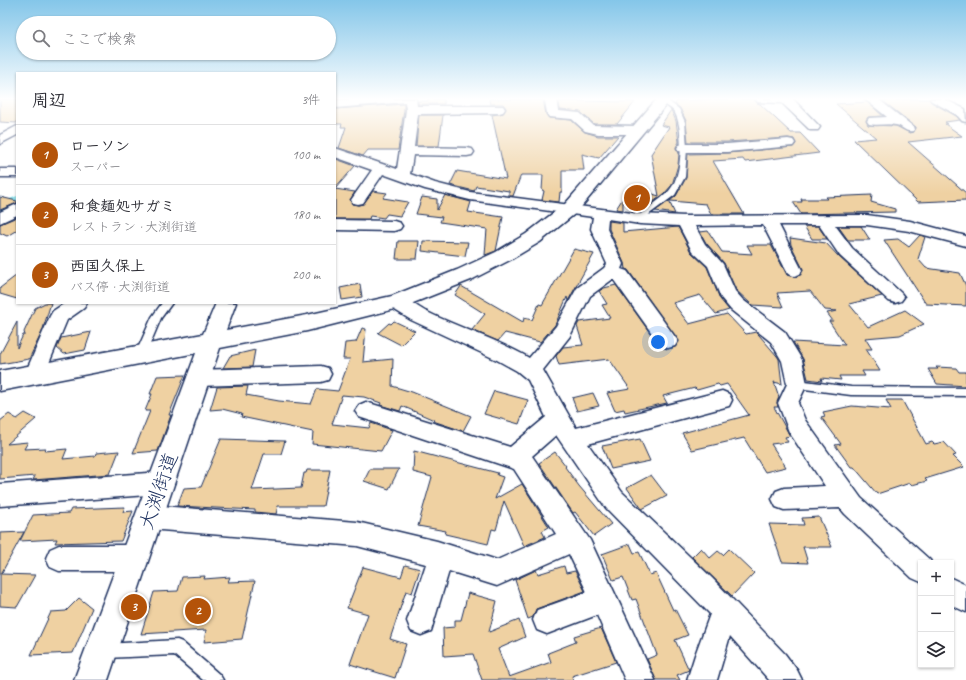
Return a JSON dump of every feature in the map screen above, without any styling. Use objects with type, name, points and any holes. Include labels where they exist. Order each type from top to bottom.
[{"type":"street","points":[[0,140],[16,131]]},
{"type":"street","points":[[403,177],[408,131]]},
{"type":"street","points":[[0,381],[141,353],[211,342],[307,323],[396,302],[464,275],[503,256],[533,238],[571,208],[636,131]]},
{"type":"street","points":[[684,148],[727,148],[788,143]]},
{"type":"street","points":[[406,151],[467,152]]},
{"type":"street","points":[[336,152],[403,177],[470,196],[571,208],[601,214],[685,221],[882,221],[910,226],[965,243]]},
{"type":"street","points":[[358,200],[380,169]]},
{"type":"street","points":[[0,173],[16,173]]},
{"type":"street","points":[[0,218],[16,209]]},
{"type":"street","points":[[531,370],[563,331],[583,292],[611,272],[615,264],[599,229],[601,214]]},
{"type":"street","points":[[768,220],[794,270]]},
{"type":"street","points":[[823,220],[846,252],[895,297]]},
{"type":"street","points":[[685,221],[698,247],[715,264],[727,294],[737,305],[778,337],[792,360],[796,384],[788,403],[797,425],[853,506],[918,565]]},
{"type":"street","points":[[336,225],[394,226]]},
{"type":"street","points":[[611,272],[621,275],[668,341]]},
{"type":"street","points":[[396,302],[415,315],[506,355],[531,370],[535,374],[558,420],[614,500],[703,587],[775,664],[787,680]]},
{"type":"street","points":[[35,374],[59,316],[77,304]]},
{"type":"street","name":"大渕街道","points":[[90,680],[197,378],[226,304]]},
{"type":"street","points":[[197,378],[321,374]]},
{"type":"street","points":[[571,440],[722,400]]},
{"type":"street","points":[[366,411],[522,461],[582,549],[640,680]]},
{"type":"street","points":[[514,458],[558,420]]},
{"type":"street","points":[[0,495],[161,483]]},
{"type":"street","points":[[784,499],[846,496]]},
{"type":"street","points":[[149,517],[357,534],[441,556],[497,573],[575,538]]},
{"type":"street","points":[[421,621],[441,556]]},
{"type":"street","points":[[59,558],[134,558]]},
{"type":"street","points":[[954,593],[966,599]]},
{"type":"street","points":[[547,620],[604,599]]},
{"type":"street","points":[[702,680],[709,654],[725,611]]},
{"type":"lane","points":[[640,218],[672,194],[681,177],[684,148],[683,131]]},
{"type":"lane","points":[[141,353],[157,317],[166,304]]},
{"type":"lane","points":[[796,384],[851,391],[966,392]]},
{"type":"lane","points":[[101,652],[177,647],[215,680]]},
{"type":"building","points":[[345,131],[401,131],[398,150],[368,150],[363,156],[339,148]]},
{"type":"building","points":[[417,131],[441,131],[439,146],[416,146]]},
{"type":"building","points":[[495,131],[584,131],[598,136],[618,136],[599,158],[582,154],[584,170],[562,170],[562,192],[560,192],[559,202],[542,200],[544,191],[542,190],[543,175],[521,175],[513,196],[509,196],[509,191],[476,186],[474,191],[450,185],[457,171],[506,179]]},
{"type":"building","points":[[667,131],[677,131],[679,142],[676,147],[679,153],[678,165],[672,185],[664,194],[645,208],[623,202],[623,210],[616,209],[630,187],[659,196],[651,154]]},
{"type":"building","points":[[687,131],[789,131],[791,133],[800,133],[819,153],[745,162],[743,159],[713,161],[744,214],[711,214],[706,204],[670,201],[676,196],[686,178],[688,154],[727,153],[793,147],[796,144],[794,139],[788,138],[727,142],[688,142]]},
{"type":"building","points":[[867,131],[914,132],[915,131],[955,131],[962,136],[908,142],[966,193],[966,200],[918,202],[854,140],[876,138]]},
{"type":"building","points":[[336,159],[355,166],[336,188]]},
{"type":"building","points":[[336,189],[355,192],[350,200],[352,204],[363,204],[373,191],[387,193],[383,198],[408,202],[400,216],[387,214],[384,218],[370,216],[369,219],[336,219]]},
{"type":"building","points":[[445,195],[471,202],[468,212],[503,217],[496,251],[485,255],[487,229],[440,222],[442,217],[416,214],[422,197],[437,199],[437,210]]},
{"type":"building","points":[[872,195],[871,202],[895,209],[895,212],[801,214],[793,202],[802,202],[801,199],[828,199],[826,197]]},
{"type":"building","points":[[0,197],[16,201],[16,203],[0,210]]},
{"type":"building","points":[[669,201],[675,214],[655,211]]},
{"type":"building","points":[[16,217],[16,231],[7,236],[0,233],[0,224]]},
{"type":"building","points":[[609,221],[623,223],[623,232],[678,227],[691,252],[707,267],[720,299],[729,310],[716,314],[700,295],[673,303],[689,324],[727,314],[746,334],[756,332],[777,356],[779,359],[782,384],[774,382],[779,397],[777,402],[778,407],[774,407],[790,436],[785,437],[788,442],[771,444],[786,467],[765,472],[744,438],[692,450],[682,433],[749,415],[727,384],[720,386],[718,384],[697,390],[695,388],[663,396],[667,403],[625,412],[624,409],[615,411],[607,393],[630,389],[609,359],[559,365],[556,356],[563,347],[583,345],[577,326],[579,322],[610,318],[602,305],[607,304],[599,291],[616,285],[660,347],[668,349],[675,347],[679,342],[628,270],[625,269],[624,263],[609,229]]},
{"type":"building","points":[[804,226],[818,226],[827,239],[812,239]]},
{"type":"building","points":[[838,226],[861,226],[870,240],[848,240]]},
{"type":"building","points":[[708,231],[722,252],[752,254],[747,245],[771,245],[787,275],[794,277],[800,275],[803,269],[791,245],[790,238],[826,243],[839,257],[882,296],[849,304],[868,327],[905,310],[924,324],[900,335],[865,338],[872,349],[866,349],[880,371],[862,371],[865,376],[839,376],[841,380],[821,378],[822,381],[808,379],[803,359],[793,342],[845,345],[829,321],[833,321],[827,313],[837,311],[825,310],[810,291],[777,293],[783,307],[752,305],[736,290],[724,263],[706,243],[700,232]]},
{"type":"building","points":[[920,235],[925,237],[918,259],[926,268],[960,273],[966,286],[966,306],[926,304],[884,240],[898,239],[909,247]]},
{"type":"building","points":[[398,241],[419,241],[417,259],[396,259]]},
{"type":"building","points":[[423,241],[468,242],[465,256],[422,251]]},
{"type":"building","points":[[574,249],[594,254],[568,301],[567,297],[555,325],[540,342],[505,333],[498,341],[472,330],[485,314],[455,295],[461,286],[523,322],[524,318],[532,320],[539,304],[542,305]]},
{"type":"building","points":[[16,276],[16,299],[0,294],[0,288]]},
{"type":"building","points":[[360,284],[362,297],[342,300],[340,288]]},
{"type":"building","points":[[43,304],[51,304],[42,332],[29,359],[0,364],[0,354],[17,322],[17,348],[23,335],[25,335],[24,332],[35,308]]},
{"type":"building","points":[[394,321],[415,331],[401,345],[378,333],[389,323],[391,324]]},
{"type":"building","points":[[362,328],[366,329],[363,362],[393,359],[392,386],[412,392],[471,416],[463,431],[433,421],[434,420],[402,406],[400,411],[380,405],[381,403],[364,397],[342,395],[332,424],[369,428],[371,423],[392,430],[381,451],[312,444],[313,432],[241,417],[242,414],[222,409],[210,410],[217,387],[248,386],[246,395],[279,401],[311,404],[317,389],[338,391],[350,359],[343,359],[345,343],[356,342]]},
{"type":"building","points":[[91,332],[85,350],[64,354],[57,348],[61,338]]},
{"type":"building","points":[[255,350],[252,367],[223,368],[230,356]]},
{"type":"building","points":[[936,367],[956,368],[959,372],[966,372],[966,386],[937,384],[928,369],[938,369]]},
{"type":"building","points":[[185,375],[169,415],[171,415],[158,451],[133,453],[150,411],[145,411],[157,376]]},
{"type":"building","points":[[494,391],[528,400],[519,424],[484,414]]},
{"type":"building","points":[[593,393],[599,406],[577,411],[572,398]]},
{"type":"building","points":[[886,400],[902,400],[926,444],[932,442],[934,444],[944,442],[956,455],[953,456],[964,467],[925,479],[927,481],[912,485],[910,483],[877,494],[854,467],[851,467],[835,445],[841,444],[821,417],[825,416],[823,412],[852,406],[891,409]]},
{"type":"building","points":[[25,413],[36,419],[7,444],[28,442],[24,449],[46,448],[45,451],[67,449],[63,459],[95,456],[96,453],[119,451],[110,474],[33,480],[35,476],[0,479],[0,421],[9,414],[17,419]]},
{"type":"building","points":[[221,439],[285,441],[281,454],[264,454],[252,490],[301,488],[304,473],[306,473],[307,470],[330,470],[323,506],[278,506],[276,514],[255,512],[255,510],[177,506],[184,488],[201,487]]},
{"type":"building","points":[[640,439],[650,461],[611,469],[602,446]]},
{"type":"building","points":[[414,451],[498,473],[497,475],[503,477],[495,499],[522,484],[549,527],[542,531],[545,537],[524,546],[504,501],[496,530],[492,529],[488,544],[445,534],[446,531],[418,526],[432,477],[413,472]]},
{"type":"building","points":[[555,452],[579,486],[611,524],[594,536],[575,512],[573,513],[539,463]]},
{"type":"building","points":[[370,469],[399,469],[389,489],[364,481]]},
{"type":"building","points":[[651,475],[667,496],[642,509],[627,488]]},
{"type":"building","points":[[125,507],[123,512],[133,511],[121,541],[55,543],[57,539],[20,541],[33,515],[69,513],[71,509]]},
{"type":"building","points":[[819,517],[832,547],[803,547],[808,563],[782,562],[769,524],[804,525],[802,518]]},
{"type":"building","points":[[24,532],[1,574],[35,575],[17,607],[0,606],[0,533]]},
{"type":"building","points":[[630,544],[634,553],[639,552],[650,575],[656,573],[673,610],[675,609],[688,635],[675,640],[689,670],[677,675],[680,680],[656,680],[647,659],[657,655],[636,599],[632,600],[623,577],[613,580],[602,554]]},
{"type":"building","points":[[701,548],[710,558],[718,551],[723,555],[729,549],[754,573],[732,596],[692,557]]},
{"type":"building","points":[[405,565],[420,569],[412,593],[406,591],[390,639],[406,644],[395,678],[350,664],[368,614],[347,608],[363,567],[401,577]]},
{"type":"building","points":[[564,566],[566,573],[575,571],[585,591],[536,609],[533,617],[528,619],[515,580],[536,570],[538,574]]},
{"type":"building","points":[[205,576],[204,579],[230,577],[228,582],[255,581],[242,639],[204,642],[206,630],[141,634],[154,592],[178,591],[182,577]]},
{"type":"building","points":[[468,593],[497,601],[489,632],[519,620],[525,637],[498,649],[509,677],[551,662],[548,653],[576,642],[574,636],[601,628],[616,662],[572,676],[573,680],[482,680],[473,654],[444,656],[443,628],[455,627],[455,620],[461,620]]},
{"type":"building","points":[[79,598],[92,608],[73,653],[31,655],[51,612],[66,611]]},
{"type":"waterway","points":[[0,212],[16,204]]},
{"type":"place","name":"ローソン","points":[[637,198]]},
{"type":"place","name":"西国久保上","points":[[134,607]]},
{"type":"place","name":"和食麺処サガミ","points":[[198,611]]}]
